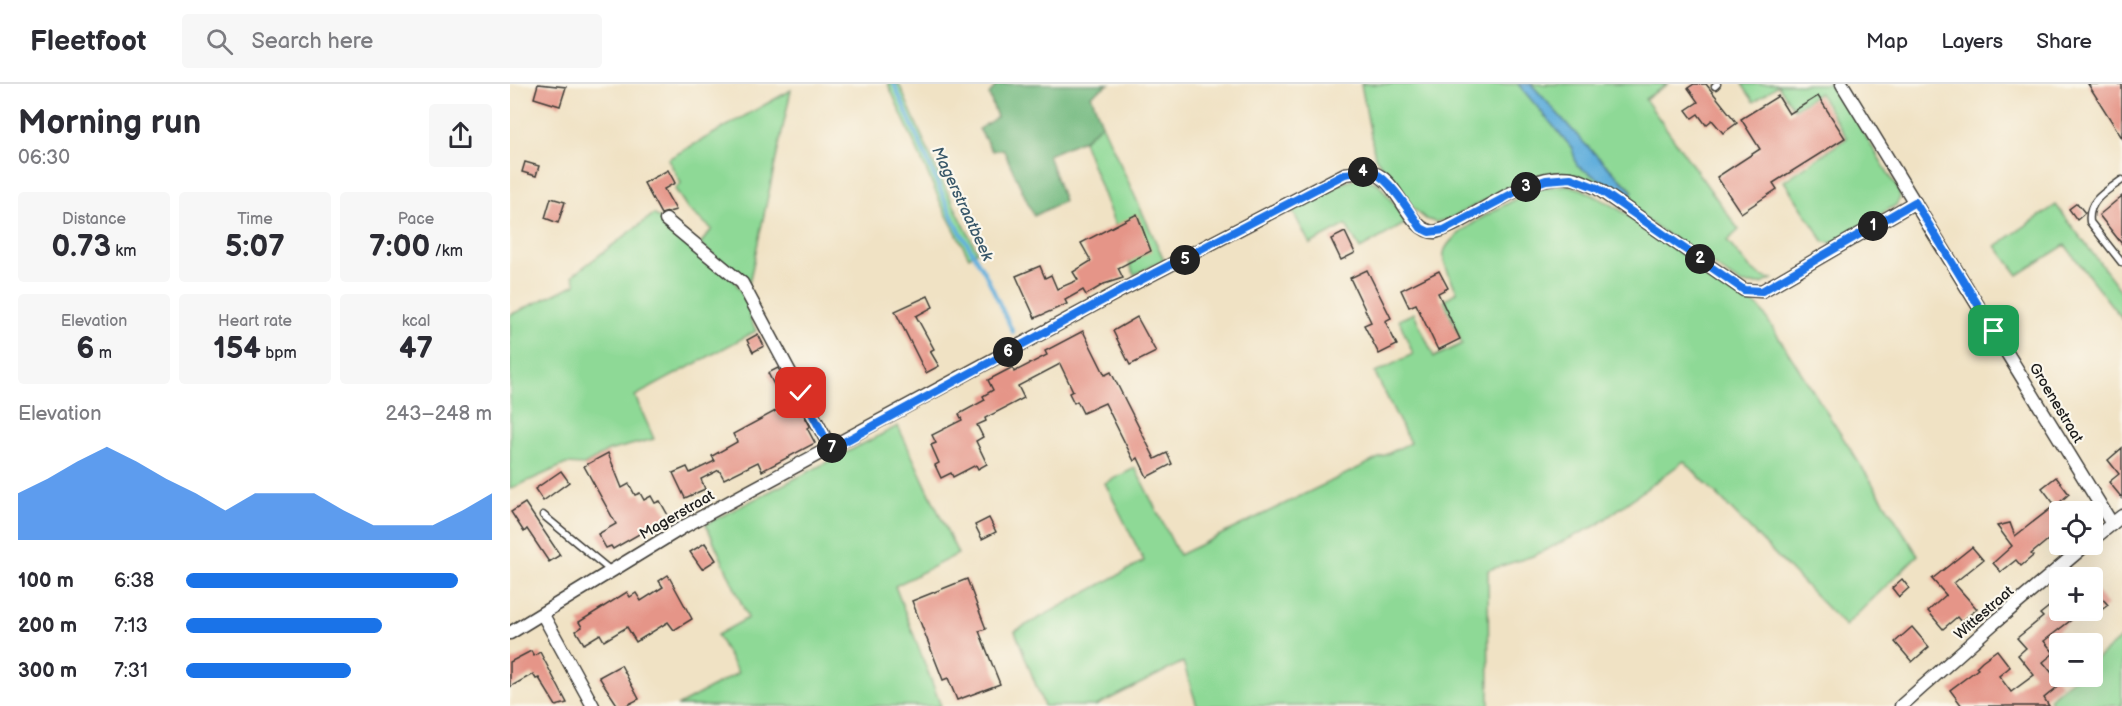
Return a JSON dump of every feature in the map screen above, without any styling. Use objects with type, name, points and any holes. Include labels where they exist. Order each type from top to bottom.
[{"type":"street","name":"Groenestraat","points":[[1842,84],[2117,520]]},
{"type":"street","name":"Magerstraat","points":[[510,633],[543,615],[685,526],[1120,291],[1345,174],[1374,173],[1385,180],[1421,228],[1436,232],[1521,189],[1546,180],[1571,178],[1597,188],[1744,290],[1762,291],[1915,202]]},
{"type":"street","points":[[666,220],[742,283],[831,449]]},
{"type":"street","points":[[2103,531],[2117,520]]},
{"type":"street","name":"Wittestraat","points":[[1901,706],[2075,555]]},
{"type":"street","points":[[543,615],[593,706]]},
{"type":"lane","points":[[2122,180],[2096,198],[2089,216],[2090,222],[2122,263]]},
{"type":"lane","points":[[543,515],[612,572]]},
{"type":"green space","points":[[888,84],[899,84],[937,171],[977,251],[969,257],[942,206]]},
{"type":"green space","points":[[997,84],[1109,84],[1091,95],[1102,124],[1083,140],[1048,155],[1064,201],[1034,216],[1003,149],[992,151],[979,129],[997,117],[989,95]]},
{"type":"green space","points":[[1361,84],[1518,84],[1572,148],[1580,165],[1605,181],[1633,191],[1584,143],[1531,84],[1668,84],[1645,99],[1739,230],[1727,241],[1753,270],[1765,278],[1772,279],[1762,284],[1742,284],[1578,175],[1501,192],[1449,219],[1436,222],[1426,219],[1414,209],[1375,157]]},
{"type":"green space","points":[[1742,84],[1834,84],[1899,191],[1900,198],[1896,205],[1832,243],[1824,242],[1784,181],[1847,138],[1819,93],[1794,109],[1778,85],[1754,102]]},
{"type":"green space","points":[[791,90],[749,284],[700,244],[712,229],[688,209],[675,189],[681,183],[668,159]]},
{"type":"green space","points":[[1102,124],[1164,260],[1134,275],[1083,141]]},
{"type":"green space","points":[[1360,178],[1378,183],[1408,222],[1360,249],[1346,225],[1310,244],[1292,210],[1334,185]]},
{"type":"green space","points":[[1567,185],[1582,189],[1617,208],[1760,308],[1918,555],[1845,626],[1684,461],[1597,525],[1533,556],[1488,570],[1489,706],[1197,706],[1183,662],[1096,706],[1044,706],[1015,631],[1144,561],[1105,483],[1135,468],[1179,555],[1410,443],[1375,373],[1413,354],[1399,320],[1414,313],[1434,357],[1462,344],[1444,300],[1457,292],[1448,273],[1444,257],[1448,245],[1470,225],[1516,199],[1542,188]]},
{"type":"green space","points":[[2056,205],[2122,292],[2122,319],[2065,245],[2018,275],[1996,246]]},
{"type":"green space","points":[[654,214],[734,280],[755,315],[750,318],[756,331],[635,396],[654,439],[608,451],[584,465],[566,464],[510,489],[510,315],[576,284],[573,275]]},
{"type":"green space","points":[[898,426],[958,554],[895,586],[941,706],[677,706],[738,673],[717,635],[748,618],[706,524]]},
{"type":"green space","points":[[2122,637],[2122,706],[2054,706],[2049,699],[2063,687],[2103,687],[2103,653]]},
{"type":"water","points":[[1518,84],[1531,84],[1584,143],[1633,192],[1628,196],[1577,166],[1572,148]]},
{"type":"building","points":[[538,84],[566,87],[560,106],[534,98]]},
{"type":"building","points":[[1694,84],[1706,84],[1737,123],[1723,133],[1712,120],[1706,125],[1698,114],[1692,118],[1686,110],[1698,102],[1688,88]]},
{"type":"building","points":[[2088,84],[2122,84],[2122,138]]},
{"type":"building","points":[[1778,96],[1789,114],[1818,96],[1845,138],[1773,183],[1777,189],[1741,213],[1717,177],[1760,149],[1741,119]]},
{"type":"building","points":[[525,162],[539,166],[536,176],[522,172]]},
{"type":"building","points":[[668,170],[675,183],[664,189],[676,210],[661,214],[644,183]]},
{"type":"building","points":[[2122,196],[2122,244],[2099,215]]},
{"type":"building","points":[[551,198],[565,202],[558,223],[545,218]]},
{"type":"building","points":[[2077,203],[2085,213],[2077,220],[2069,209]]},
{"type":"building","points":[[1137,214],[1151,251],[1118,268],[1123,278],[1104,284],[1086,295],[1083,290],[1065,300],[1067,304],[1035,318],[1016,276],[1040,266],[1045,278],[1051,275],[1057,289],[1078,280],[1073,272],[1091,261],[1081,243]]},
{"type":"building","points":[[1345,232],[1355,253],[1341,260],[1331,239]]},
{"type":"building","points":[[1367,270],[1391,318],[1385,321],[1397,345],[1379,354],[1364,325],[1371,322],[1350,278]]},
{"type":"building","points":[[1439,271],[1448,288],[1438,293],[1460,339],[1438,350],[1416,304],[1409,307],[1401,290]]},
{"type":"building","points":[[928,296],[933,307],[916,316],[934,349],[930,351],[939,366],[926,373],[895,311]]},
{"type":"building","points":[[1137,317],[1156,352],[1130,365],[1113,331]]},
{"type":"building","points":[[1083,331],[1105,375],[1111,372],[1155,459],[1167,453],[1172,464],[1147,477],[1138,458],[1134,461],[1105,403],[1083,413],[1077,401],[1074,403],[1069,393],[1073,391],[1060,364],[1018,386],[1024,398],[985,418],[986,421],[977,425],[983,437],[976,441],[987,464],[978,469],[976,465],[953,477],[951,473],[941,478],[935,465],[939,463],[931,445],[936,443],[932,435],[962,420],[959,414],[985,400],[983,396],[993,390],[988,380],[1013,367],[1014,372],[1047,355],[1045,351]]},
{"type":"building","points":[[758,334],[764,346],[753,352],[747,340]]},
{"type":"building","points":[[778,368],[810,426],[807,428],[815,443],[762,471],[758,462],[724,479],[719,470],[701,479],[705,489],[685,498],[673,473],[687,467],[690,473],[715,461],[712,456],[737,442],[733,434],[785,406],[768,373]]},
{"type":"building","points":[[2122,448],[2122,498],[2109,482],[2119,474],[2108,460]]},
{"type":"building","points":[[608,453],[622,488],[629,484],[635,495],[640,493],[644,500],[651,496],[655,503],[660,501],[669,517],[613,549],[611,546],[606,548],[598,534],[616,524],[584,466]]},
{"type":"building","points":[[561,471],[569,482],[543,501],[535,489]]},
{"type":"building","points":[[2056,477],[2069,494],[2061,501],[2052,501],[2042,488]]},
{"type":"building","points":[[525,503],[560,555],[549,562],[527,529],[524,532],[511,512]]},
{"type":"building","points":[[2049,510],[2049,539],[2021,566],[2016,560],[2001,572],[1993,563],[2012,546],[1997,526],[2010,523],[2015,536]]},
{"type":"building","points":[[989,518],[996,532],[982,539],[975,525]]},
{"type":"building","points":[[705,543],[716,560],[702,569],[690,552]]},
{"type":"building","points":[[1972,547],[1983,560],[1954,583],[1977,609],[1961,622],[1957,617],[1943,629],[1928,611],[1946,595],[1932,579]]},
{"type":"building","points":[[668,575],[692,619],[674,630],[668,622],[636,642],[627,627],[604,641],[600,634],[584,644],[576,631],[582,627],[579,622],[627,592],[630,597],[636,593],[641,601],[663,587],[659,581]]},
{"type":"building","points":[[967,579],[986,629],[979,631],[1000,684],[957,700],[948,678],[943,680],[912,601]]},
{"type":"building","points":[[1902,579],[1909,588],[1899,597],[1892,588]]},
{"type":"building","points":[[2103,599],[2108,605],[2103,609]]},
{"type":"building","points":[[2049,607],[2049,621],[2070,621],[2054,633],[2049,633],[2049,637],[2044,641],[2049,647],[2049,657],[2043,662],[2049,669],[2049,687],[2057,687],[2044,698],[2049,706],[1962,706],[1950,690],[1978,669],[1976,667],[1997,650],[2010,667],[1999,676],[2011,692],[2034,675],[2018,655],[2026,648],[2017,638],[2043,617],[2040,614]]},
{"type":"building","points":[[1912,627],[1929,647],[1912,662],[1895,642]]},
{"type":"building","points":[[531,651],[534,656],[540,652],[567,703],[556,706],[539,678],[536,679],[533,674],[510,687],[510,662]]},
{"type":"building","points":[[621,665],[639,699],[625,706],[618,706],[599,677]]},
{"type":"waterway","name":"Magerstraatbeek","points":[[894,84],[954,221],[986,275],[1013,332]]},
{"type":"route","points":[[801,393],[831,449],[1120,291],[1201,252],[1345,174],[1362,172],[1374,173],[1385,180],[1421,228],[1429,232],[1444,230],[1521,189],[1546,180],[1571,178],[1597,188],[1744,290],[1762,291],[1915,202],[1994,331]]}]
